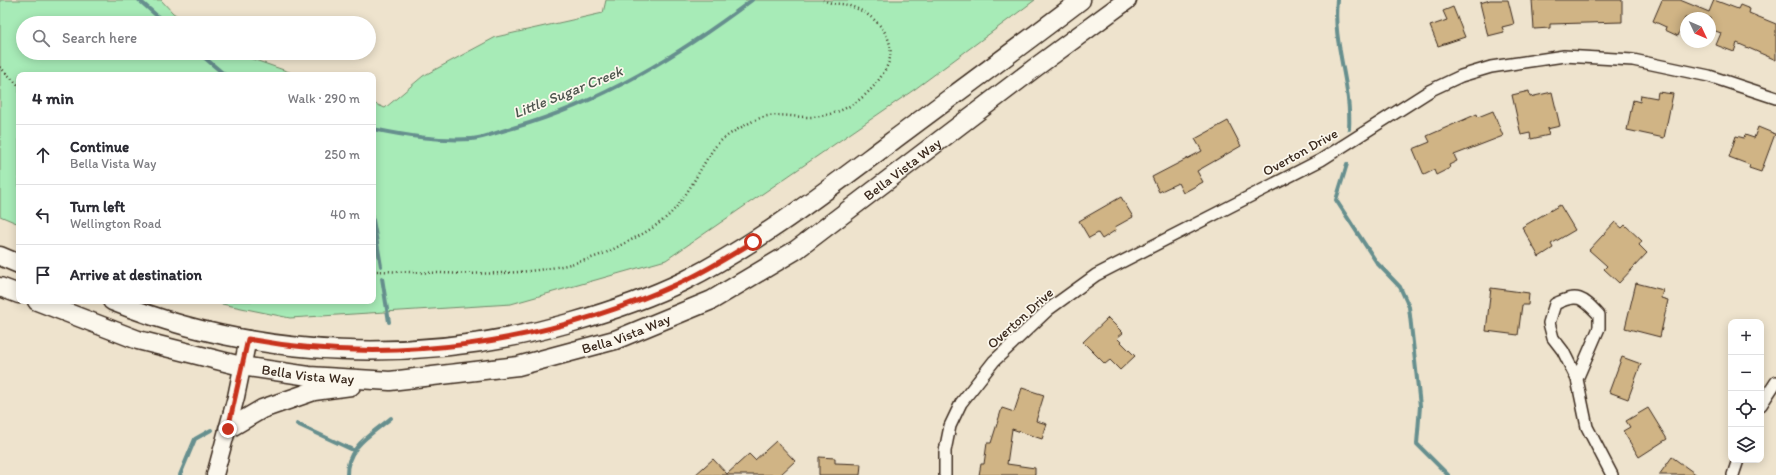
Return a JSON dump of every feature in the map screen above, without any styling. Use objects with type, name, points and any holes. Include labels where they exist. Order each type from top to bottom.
[{"type":"main road","name":"Bella Vista Way","points":[[121,304],[182,325],[248,339],[277,344],[355,351],[405,351],[458,346],[536,332],[617,308],[683,282],[753,242],[813,200],[1081,0]]},
{"type":"main road","name":"Bella Vista Way","points":[[45,304],[138,340],[242,366],[309,376],[390,381],[518,366],[615,340],[712,300],[796,250],[1036,67],[1127,0]]},
{"type":"main road","points":[[0,256],[16,263]]},
{"type":"main road","points":[[0,287],[16,293]]},
{"type":"main road","points":[[228,429],[262,409],[314,391],[390,381]]},
{"type":"street","name":"Overton Drive","points":[[945,475],[945,452],[950,426],[961,403],[994,361],[1049,308],[1096,275],[1321,160],[1431,90],[1461,76],[1491,67],[1564,56],[1633,60],[1709,76],[1776,98]]},
{"type":"street","points":[[1577,378],[1599,328],[1599,315],[1580,298],[1571,297],[1556,304],[1549,323],[1553,338],[1563,351],[1577,378],[1587,427],[1612,475]]},
{"type":"street","points":[[215,475],[228,429],[248,339]]},
{"type":"street","points":[[1764,400],[1776,382]]},
{"type":"street","points":[[1733,475],[1737,463]]},
{"type":"path","points":[[376,271],[441,274],[502,274],[560,266],[601,255],[644,234],[670,215],[684,197],[716,146],[730,134],[755,120],[773,114],[808,117],[830,113],[852,106],[871,91],[882,78],[890,60],[890,41],[881,26],[867,14],[849,5],[834,5],[823,0]]},
{"type":"path","points":[[0,67],[16,83]]},
{"type":"green space","points":[[0,0],[161,0],[178,16],[16,16],[16,60],[255,60],[289,72],[16,72],[16,223],[0,216]]},
{"type":"green space","points":[[606,0],[1035,0],[915,89],[666,260],[511,304],[290,318],[222,304],[376,304],[376,104],[385,108],[423,76],[496,37],[603,13]]},
{"type":"building","points":[[1490,0],[1508,0],[1514,24],[1502,27],[1504,32],[1488,36],[1480,3]]},
{"type":"building","points":[[1532,0],[1622,0],[1622,22],[1550,24],[1550,28],[1534,29]]},
{"type":"building","points":[[1662,0],[1680,0],[1709,12],[1680,12],[1680,31],[1678,36],[1665,30],[1666,27],[1653,21]]},
{"type":"building","points":[[1714,0],[1738,9],[1740,5],[1750,9],[1749,13],[1776,24],[1776,60],[1737,43],[1734,52],[1716,45],[1721,33],[1716,31],[1716,12],[1709,12]]},
{"type":"building","points":[[1453,7],[1465,37],[1438,46],[1430,26],[1447,20],[1443,11]]},
{"type":"building","points":[[1529,91],[1530,97],[1552,92],[1560,126],[1547,129],[1549,135],[1531,139],[1530,133],[1521,135],[1512,95]]},
{"type":"building","points":[[1658,92],[1673,94],[1664,138],[1627,130],[1633,100],[1640,102],[1641,95],[1657,98]]},
{"type":"building","points":[[1493,111],[1503,136],[1454,155],[1457,161],[1449,165],[1450,168],[1436,175],[1434,170],[1424,175],[1413,149],[1430,142],[1427,136],[1477,114],[1478,117]]},
{"type":"building","points":[[1228,121],[1241,146],[1197,171],[1203,182],[1183,193],[1178,183],[1159,192],[1152,177],[1202,151],[1195,139]]},
{"type":"building","points":[[1758,127],[1775,134],[1761,172],[1749,168],[1750,165],[1729,157],[1736,136],[1744,138],[1745,135],[1754,138]]},
{"type":"building","points":[[1121,197],[1133,217],[1115,227],[1116,230],[1102,239],[1098,233],[1089,238],[1079,221]]},
{"type":"building","points":[[1560,205],[1575,230],[1551,244],[1553,248],[1539,257],[1522,227]]},
{"type":"building","points":[[1615,222],[1622,228],[1625,225],[1642,241],[1639,245],[1647,253],[1619,283],[1604,269],[1607,266],[1589,250]]},
{"type":"building","points":[[1636,283],[1663,290],[1661,298],[1668,300],[1660,337],[1625,328]]},
{"type":"building","points":[[1491,288],[1529,293],[1528,305],[1522,305],[1518,335],[1486,331]]},
{"type":"building","points":[[1108,318],[1123,333],[1117,338],[1135,356],[1120,370],[1110,360],[1105,364],[1083,342]]},
{"type":"building","points":[[1622,357],[1641,364],[1628,399],[1609,392]]},
{"type":"building","points":[[1022,388],[1044,395],[1036,421],[1047,424],[1042,439],[1012,429],[1007,464],[1035,468],[1035,475],[979,475],[981,464],[984,464],[987,443],[991,443],[1002,408],[1014,412]]},
{"type":"building","points":[[1648,408],[1667,439],[1639,457],[1623,431],[1630,427],[1626,421]]},
{"type":"building","points":[[776,441],[795,461],[780,475],[695,475],[713,459],[727,474],[749,454],[755,460]]},
{"type":"building","points":[[819,457],[835,458],[835,463],[861,464],[860,475],[819,475]]},
{"type":"building","points":[[1672,457],[1697,475],[1659,475]]},
{"type":"waterway","name":"Little Sugar Creek","points":[[139,0],[157,16]]},
{"type":"waterway","name":"Little Sugar Creek","points":[[376,130],[422,137],[472,139],[487,136],[546,118],[608,91],[668,58],[752,0]]},
{"type":"waterway","points":[[1337,0],[1337,33],[1348,96],[1349,129]]},
{"type":"waterway","name":"Little Sugar Creek","points":[[207,60],[221,72]]},
{"type":"waterway","points":[[1347,164],[1336,200],[1377,263],[1400,287],[1409,307],[1420,406],[1417,444],[1448,475]]},
{"type":"waterway","points":[[376,237],[381,266]]},
{"type":"waterway","points":[[382,278],[389,322]]},
{"type":"waterway","points":[[347,475],[348,465],[355,449],[368,436],[391,418]]},
{"type":"waterway","points":[[297,424],[353,450]]},
{"type":"waterway","points":[[180,475],[195,439],[211,430]]},
{"type":"route","points":[[228,429],[248,339],[277,344],[355,351],[405,351],[458,346],[536,332],[610,311],[683,282],[753,242]]}]
